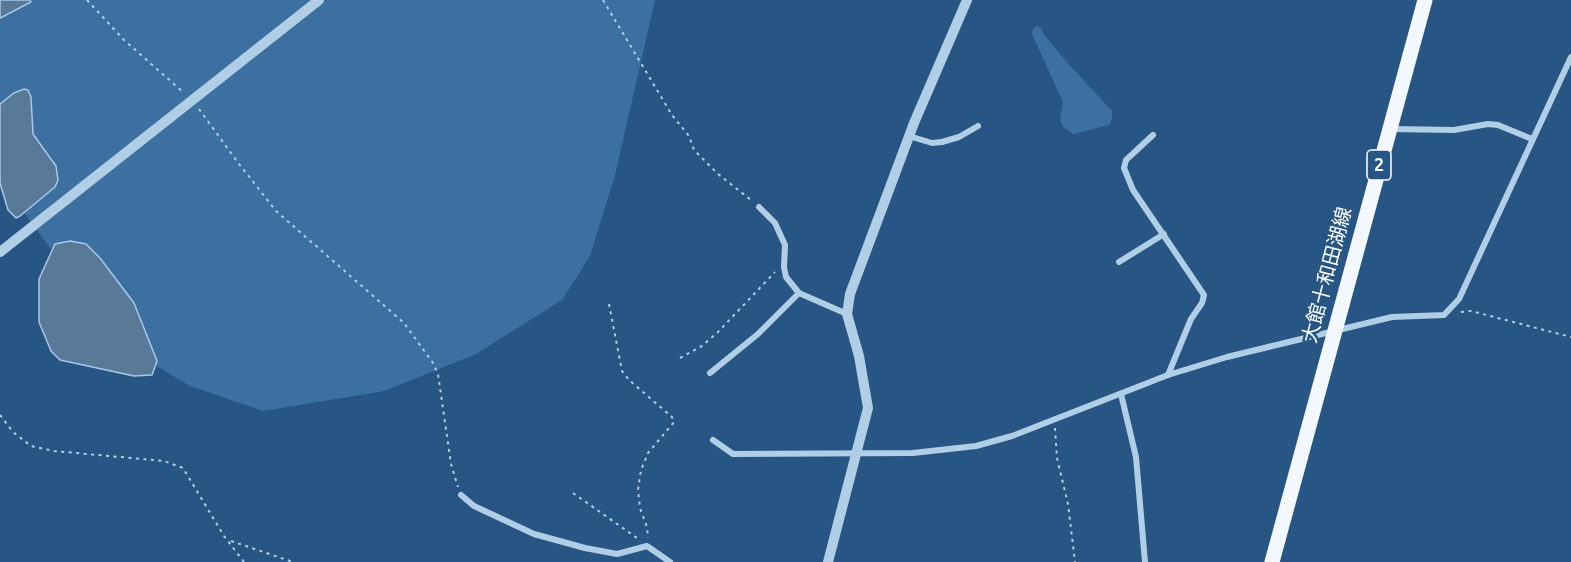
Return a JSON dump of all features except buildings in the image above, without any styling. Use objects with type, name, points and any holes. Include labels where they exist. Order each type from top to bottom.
[{"type":"main road","name":"大館十和田湖線","points":[[1272,562],[1425,0]]},
{"type":"street","points":[[0,252],[319,0]]},
{"type":"street","points":[[828,562],[868,408],[859,356],[847,314],[850,294],[909,136],[967,0]]},
{"type":"street","points":[[713,440],[733,454],[913,453],[976,446],[1012,436],[1168,375],[1227,357],[1392,316],[1444,315],[1459,299],[1571,57]]},
{"type":"street","points":[[1389,129],[1454,130],[1488,124],[1498,125],[1532,139]]},
{"type":"street","points":[[909,136],[932,143],[942,142],[959,137],[978,126]]},
{"type":"street","points":[[1153,135],[1126,160],[1124,168],[1133,190],[1204,295],[1202,303],[1191,319],[1168,375]]},
{"type":"street","points":[[759,207],[775,224],[785,245],[786,277],[799,293],[847,314]]},
{"type":"street","points":[[1119,262],[1164,234]]},
{"type":"street","points":[[710,374],[758,334],[799,293]]},
{"type":"street","points":[[1121,394],[1136,457],[1144,562]]},
{"type":"street","points":[[461,495],[474,506],[534,534],[585,548],[618,554],[647,546],[670,562]]},
{"type":"path","points":[[87,0],[124,40],[192,99],[276,211],[404,323],[433,363],[438,374],[451,464],[461,495]]},
{"type":"path","points":[[603,0],[672,115],[689,136],[694,150],[718,174],[759,207]]},
{"type":"path","points":[[680,358],[702,346],[776,271],[784,267]]},
{"type":"path","points":[[609,304],[622,371],[629,380],[672,417],[674,422],[648,453],[641,470],[638,490],[640,508],[647,527],[647,546]]},
{"type":"path","points":[[1444,315],[1471,310],[1571,337]]},
{"type":"path","points":[[0,415],[13,432],[32,446],[54,451],[164,461],[183,468],[244,562]]},
{"type":"path","points":[[1055,419],[1057,458],[1068,504],[1075,562]]},
{"type":"path","points":[[573,493],[647,546]]},
{"type":"path","points":[[228,540],[294,562]]},
{"type":"shaded area","points":[[0,0],[655,0],[615,175],[590,256],[562,300],[476,354],[384,391],[263,411],[190,386],[143,358],[85,295],[0,180]]},
{"type":"shaded area","points":[[0,0],[30,0],[31,2],[0,18]]},
{"type":"shaded area","points":[[1036,26],[1040,27],[1065,60],[1112,111],[1109,125],[1073,134],[1063,127],[1060,119],[1063,102],[1032,34]]},
{"type":"shaded area","points":[[24,89],[28,90],[31,97],[33,134],[56,166],[58,180],[55,187],[16,218],[8,210],[0,183],[0,104],[14,93]]},
{"type":"shaded area","points":[[70,241],[86,244],[100,258],[134,303],[157,361],[152,375],[134,376],[60,360],[51,351],[39,322],[39,279],[55,244]]}]
